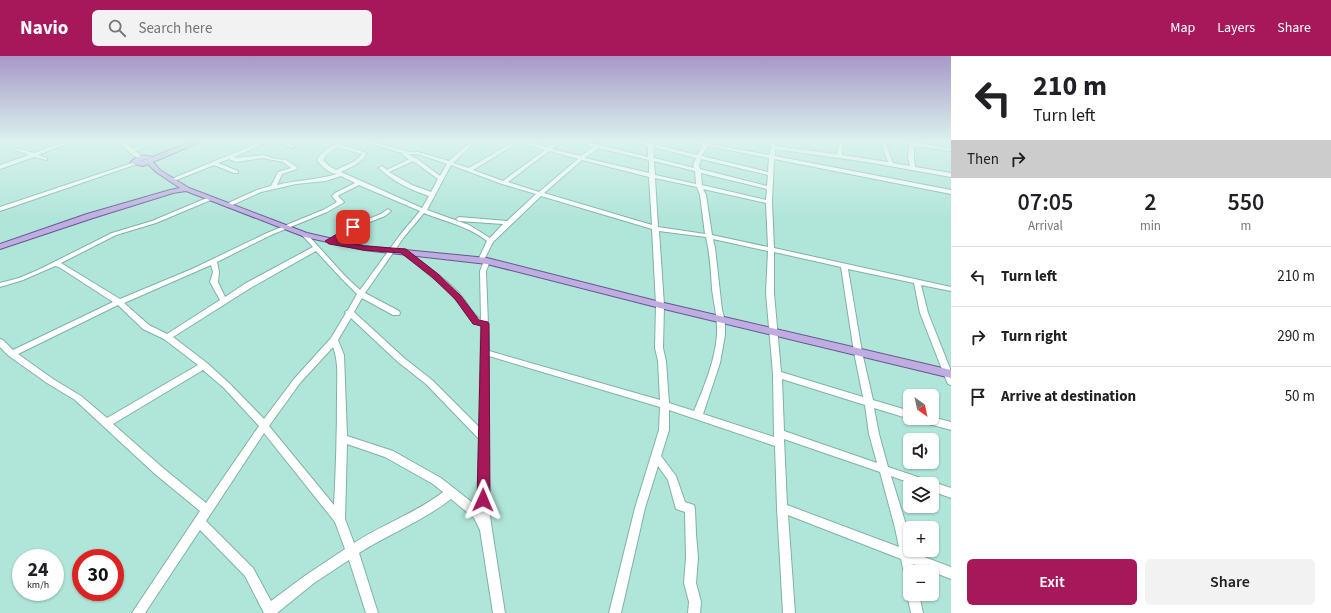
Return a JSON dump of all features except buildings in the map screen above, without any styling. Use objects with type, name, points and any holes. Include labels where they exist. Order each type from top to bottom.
[{"type":"main road","points":[[155,168],[183,187],[305,235],[364,248],[484,260],[660,305],[858,352],[950,377]]},
{"type":"main road","points":[[0,247],[90,216],[183,187]]},
{"type":"street","points":[[0,209],[122,168]]},
{"type":"street","points":[[172,180],[201,168]]},
{"type":"street","points":[[226,168],[236,172]]},
{"type":"street","points":[[272,188],[280,173],[295,168]]},
{"type":"street","points":[[328,168],[358,183],[423,211],[449,219],[482,233],[490,241]]},
{"type":"street","points":[[335,172],[343,168]]},
{"type":"street","points":[[389,168],[384,170],[403,182],[433,195]]},
{"type":"street","points":[[426,168],[440,178]]},
{"type":"street","points":[[138,613],[264,426],[297,381],[334,340],[349,312],[361,294],[398,251],[402,236],[423,211],[446,168]]},
{"type":"street","points":[[464,168],[504,182],[654,228],[709,236],[951,289]]},
{"type":"street","points":[[504,182],[523,168]]},
{"type":"street","points":[[499,613],[486,530],[483,500],[485,324],[482,271],[490,241],[540,193],[569,168]]},
{"type":"street","points":[[623,168],[769,202]]},
{"type":"street","points":[[615,613],[640,508],[664,430],[666,405],[662,361],[659,348],[660,305],[654,228],[652,168]]},
{"type":"street","points":[[682,168],[770,188]]},
{"type":"street","points":[[697,168],[699,186],[703,194],[704,209],[712,248],[718,310],[722,320],[720,339],[712,379],[697,416]]},
{"type":"street","points":[[746,168],[770,174]]},
{"type":"street","points":[[771,168],[769,202],[771,249],[770,293],[777,374],[782,508],[790,613]]},
{"type":"street","points":[[825,168],[951,192]]},
{"type":"street","points":[[913,168],[951,175]]},
{"type":"street","points":[[228,205],[259,191],[306,180],[326,179],[342,174]]},
{"type":"street","points":[[12,354],[119,302],[214,261],[245,244],[325,212],[340,203],[341,201],[335,196],[340,191],[358,183]]},
{"type":"street","points":[[0,285],[21,279],[114,234],[159,220],[211,198]]},
{"type":"street","points":[[329,241],[353,227],[383,215],[388,211]]},
{"type":"street","points":[[449,219],[508,223]]},
{"type":"street","points":[[305,235],[361,294],[396,313]]},
{"type":"street","points":[[167,337],[224,301],[316,248]]},
{"type":"street","points":[[398,251],[435,275],[458,298],[476,322],[485,324]]},
{"type":"street","points":[[214,261],[216,272],[214,282],[224,301]]},
{"type":"street","points":[[54,264],[61,265],[119,302],[146,327],[167,337],[204,365],[227,386],[264,426],[339,518],[352,551],[372,613]]},
{"type":"street","points":[[844,265],[858,352],[874,434],[901,528],[903,542]]},
{"type":"street","points":[[917,282],[924,313],[950,377]]},
{"type":"street","points":[[349,312],[401,360],[434,387],[484,438]]},
{"type":"street","points":[[334,340],[341,362],[342,438],[339,518]]},
{"type":"street","points":[[0,342],[12,354],[50,382],[78,398],[159,471],[207,510]]},
{"type":"street","points":[[484,352],[561,376],[666,405],[697,416],[885,469],[907,477]]},
{"type":"street","points":[[107,423],[204,365]]},
{"type":"street","points":[[777,374],[903,413]]},
{"type":"street","points":[[939,423],[951,426]]},
{"type":"street","points":[[342,438],[389,454],[437,481],[478,514],[486,530]]},
{"type":"street","points":[[656,457],[671,473],[677,488],[680,505],[690,509],[692,558],[690,583],[694,602],[694,613]]},
{"type":"street","points":[[939,489],[951,493]]},
{"type":"street","points":[[200,522],[249,572],[271,612],[310,579],[352,551],[372,538],[433,507],[452,492]]},
{"type":"street","points":[[782,508],[903,555]]},
{"type":"street","points":[[908,557],[951,573]]},
{"type":"street","points":[[915,601],[918,613]]},
{"type":"route","points":[[353,227],[329,241],[364,248],[403,251],[435,275],[458,298],[476,322],[485,324],[483,500]]}]
